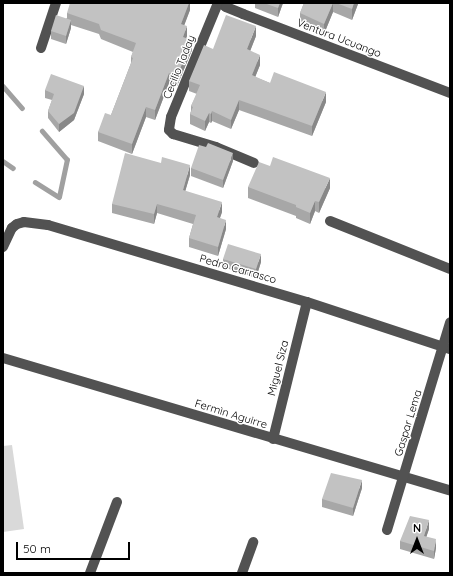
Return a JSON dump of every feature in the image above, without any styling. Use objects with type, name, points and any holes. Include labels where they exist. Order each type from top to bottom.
[{"type":"street","points":[[41,48],[56,3]]},
{"type":"street","name":"Cecilio Taday","points":[[218,3],[169,125],[170,133],[216,148],[254,163]]},
{"type":"street","name":"Ventura Ucuango","points":[[221,3],[226,7],[243,14],[450,93]]},
{"type":"street","points":[[330,221],[450,268]]},
{"type":"street","name":"Pedro Carrasco","points":[[3,247],[12,228],[17,224],[24,222],[48,225],[307,302],[447,348]]},
{"type":"street","name":"Miguel Siza","points":[[273,439],[307,302]]},
{"type":"street","name":"Gaspar Lema","points":[[386,530],[447,348],[450,322]]},
{"type":"street","name":"Fermìn Aguirre","points":[[5,358],[273,439],[450,490]]},
{"type":"street","points":[[90,573],[117,502]]},
{"type":"street","points":[[242,573],[253,542]]},
{"type":"shaded area","points":[[12,445],[24,529],[3,532],[3,446]]},
{"type":"building","points":[[70,3],[189,3],[181,24],[187,26],[183,37],[192,40],[177,76],[169,73],[155,110],[146,107],[132,144],[98,132],[105,113],[111,115],[133,58],[131,57],[136,43],[101,30],[99,24],[67,13]]},
{"type":"building","points":[[264,3],[280,3],[278,8]]},
{"type":"building","points":[[304,3],[333,3],[324,24],[300,13]]},
{"type":"building","points":[[336,3],[354,3],[352,9]]},
{"type":"building","points":[[56,15],[71,20],[66,36],[51,31]]},
{"type":"building","points":[[226,15],[256,26],[247,49],[260,55],[252,75],[270,83],[274,72],[326,92],[312,126],[239,100],[231,120],[212,111],[211,114],[209,113],[205,121],[190,114],[193,107],[191,106],[200,85],[189,81],[204,45],[213,49]]},
{"type":"building","points":[[51,74],[84,86],[74,113],[59,124],[48,111],[54,94],[45,90]]},
{"type":"building","points":[[208,143],[233,153],[223,180],[191,168],[199,145],[206,147]]},
{"type":"building","points":[[125,153],[161,163],[162,157],[190,165],[183,190],[222,202],[217,217],[226,220],[218,247],[189,238],[196,215],[157,204],[154,214],[112,204]]},
{"type":"building","points":[[273,157],[330,178],[319,202],[315,201],[310,213],[296,207],[296,205],[248,187],[259,162],[270,166]]},
{"type":"building","points":[[228,244],[261,254],[256,269],[223,259]]},
{"type":"building","points":[[331,473],[362,480],[353,508],[322,499]]},
{"type":"building","points":[[410,516],[429,520],[424,536],[436,539],[434,551],[400,541]]},
{"type":"waterway","points":[[3,86],[22,108]]},
{"type":"waterway","points":[[35,182],[59,197],[67,160],[42,131]]},
{"type":"waterway","points":[[3,161],[13,168]]}]
